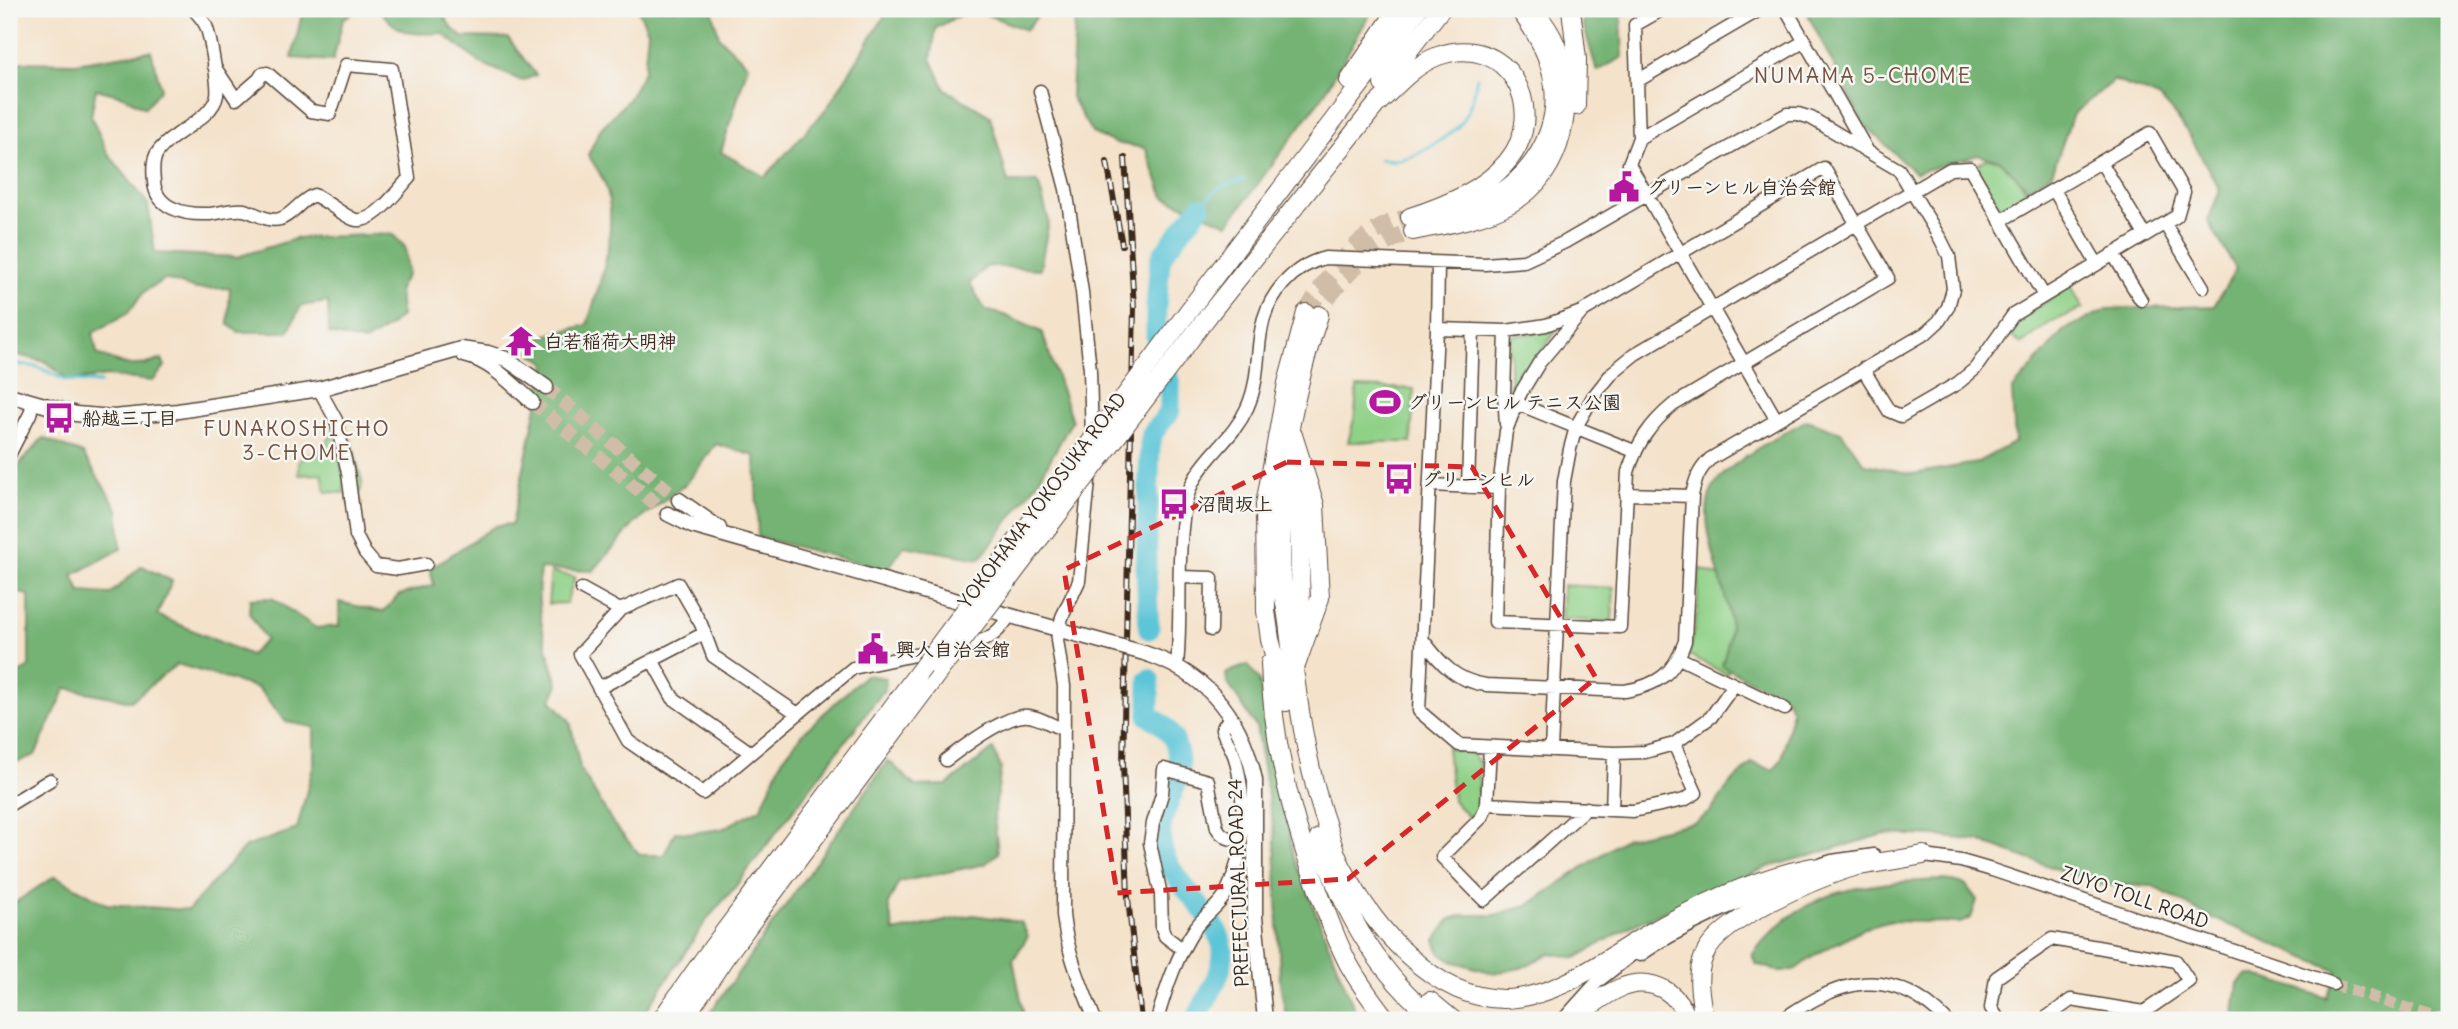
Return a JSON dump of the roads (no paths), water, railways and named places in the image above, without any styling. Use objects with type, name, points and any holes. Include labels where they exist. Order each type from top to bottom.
[{"type":"highway","points":[[1259,218],[1398,9]]},
{"type":"highway","name":"YOKOHAMA YOKOSUKA ROAD","points":[[683,1020],[726,957],[940,670],[1200,310],[1259,218],[1418,9]]},
{"type":"highway","name":"YOKOHAMA YOKOSUKA ROAD","points":[[662,1020],[718,939],[918,673],[1200,310],[1441,9]]},
{"type":"highway","points":[[1430,210],[1450,210],[1490,199],[1524,174],[1544,145],[1554,110],[1554,84],[1544,48],[1519,9]]},
{"type":"highway","points":[[1533,9],[1557,47],[1566,92],[1562,134],[1551,159],[1534,185]]},
{"type":"highway","points":[[1200,310],[1376,105],[1405,76],[1428,61],[1453,52],[1475,53],[1495,60],[1513,75],[1523,94],[1525,117],[1521,139],[1507,162],[1494,176],[1430,210],[1412,224],[1473,219],[1512,202],[1534,185],[1556,165],[1567,148],[1574,128],[1578,80],[1571,9]]},
{"type":"highway","points":[[1387,1020],[1343,955],[1328,919],[1290,801],[1273,715],[1270,639],[1266,611],[1265,505],[1286,452],[1307,352],[1312,314],[1287,383],[1286,452],[1282,494],[1283,590],[1301,723],[1312,775],[1356,904],[1376,939],[1417,989],[1453,1020]]},
{"type":"highway","points":[[1286,452],[1306,477],[1315,505],[1319,551],[1320,598],[1293,666]]},
{"type":"highway","points":[[1286,452],[1301,614],[1293,666]]},
{"type":"highway","points":[[1270,639],[1282,679],[1308,802],[1337,888],[1358,930],[1380,963],[1406,993],[1436,1020]]},
{"type":"highway","points":[[1704,1020],[1699,977],[1703,958],[1714,940],[1726,929],[1788,894],[1829,875],[1855,867],[1923,855]]},
{"type":"highway","points":[[1341,865],[1384,929],[1418,964],[1443,982],[1470,995],[1505,999],[1553,988],[1593,969],[1625,947],[1683,915],[1782,873],[1812,867]]},
{"type":"highway","points":[[1571,1019],[1615,989],[1647,983],[1668,992],[1677,1000],[1689,1020]]},
{"type":"main road","points":[[9,396],[76,414],[113,417],[224,405],[319,388],[449,352],[473,349],[506,359],[546,387]]},
{"type":"main road","points":[[449,352],[481,361],[532,402]]},
{"type":"main road","name":"PREFECTURAL ROAD 24","points":[[678,500],[720,528],[755,544]]},
{"type":"main road","name":"PREFECTURAL ROAD 24","points":[[668,514],[692,526],[1144,653],[1177,666],[1205,687],[1230,717],[1241,736],[1255,780],[1255,917],[1265,1020]]},
{"type":"street","points":[[194,9],[206,25],[217,96],[211,107],[163,146],[155,157],[155,189],[161,200],[170,208],[207,214],[241,209],[271,220],[280,219],[302,199],[314,195],[362,221],[372,218],[409,178],[392,69],[346,65],[330,114],[311,110],[267,73],[262,74],[236,99],[214,66]]},
{"type":"street","points":[[1662,9],[1634,25],[1639,138],[1629,164],[1776,419]]},
{"type":"street","points":[[1637,81],[1761,9]]},
{"type":"street","points":[[1786,9],[1868,152]]},
{"type":"street","points":[[1639,138],[1805,41]]},
{"type":"street","points":[[1040,91],[1066,189],[1082,292],[1093,423],[1079,582],[1063,631],[1057,640],[1064,686],[1063,915],[1072,961],[1095,1020]]},
{"type":"street","points":[[1177,666],[1185,508],[1188,494],[1203,464],[1237,426],[1248,408],[1254,387],[1261,325],[1269,304],[1282,285],[1301,267],[1325,258],[1485,264],[1524,261],[1565,242],[1787,114],[1811,118],[1899,170],[1948,256],[1953,289],[1948,307],[1940,321],[1926,333],[1776,419],[1701,468],[1695,479],[1692,496],[1685,641],[1679,658],[1670,671],[1642,688],[1625,691],[1471,683],[1454,675],[1440,663],[1423,639]]},
{"type":"street","points":[[1863,369],[1889,411],[1901,416],[1958,383],[1975,369],[2013,315],[2178,216],[2184,192],[2150,133],[2000,221]]},
{"type":"street","points":[[2101,162],[2145,235]]},
{"type":"street","points":[[1437,329],[1506,331],[1546,325],[1583,311],[1824,168],[1888,278],[1673,405],[1650,426],[1634,452],[1628,472],[1620,627],[1495,622],[1499,488],[1506,432],[1506,331]]},
{"type":"street","points":[[1551,750],[1564,481],[1576,427],[1593,397],[1613,372],[1635,354],[1712,307],[1950,169],[1970,168],[2044,296]]},
{"type":"street","points":[[2054,190],[2097,264]]},
{"type":"street","points":[[2165,224],[2203,287]]},
{"type":"street","points":[[2113,254],[2141,300]]},
{"type":"street","points":[[1438,263],[1419,711],[1459,745],[1614,753],[1645,752],[1674,744],[1711,717],[1734,685]]},
{"type":"street","points":[[1506,432],[1516,403],[1539,363],[1583,311]]},
{"type":"street","points":[[1468,487],[1473,330]]},
{"type":"street","points":[[319,388],[336,419],[348,472],[356,536],[365,553],[376,566],[398,569],[426,564]]},
{"type":"street","points":[[9,455],[30,414],[33,402]]},
{"type":"street","points":[[1516,403],[1634,452]]},
{"type":"street","points":[[1430,485],[1499,488]]},
{"type":"street","points":[[1626,494],[1692,496]]},
{"type":"street","points":[[1181,577],[1212,579],[1212,629]]},
{"type":"street","points":[[798,714],[713,656],[701,624],[678,584],[620,610],[580,654],[628,741],[703,793],[858,666],[983,641],[999,631],[1010,615]]},
{"type":"street","points":[[582,589],[620,610]]},
{"type":"street","points":[[599,688],[703,634]]},
{"type":"street","points":[[1679,658],[1785,709]]},
{"type":"street","points":[[652,660],[673,698],[751,753]]},
{"type":"street","points":[[946,760],[992,729],[1022,716],[1032,717],[1064,730]]},
{"type":"street","points":[[1157,1020],[1182,949],[1205,916],[1224,897],[1232,878],[1241,841],[1239,774],[1222,729],[1230,717]]},
{"type":"street","points":[[1488,804],[1633,811],[1684,800],[1696,793],[1674,744]]},
{"type":"street","points":[[1490,747],[1488,804],[1482,817],[1442,857],[1484,900],[1587,808]]},
{"type":"street","points":[[1612,810],[1614,753]]},
{"type":"street","points":[[1182,949],[1166,936],[1162,928],[1161,895],[1150,843],[1162,794],[1164,769],[1208,782],[1220,834],[1228,839],[1241,841]]},
{"type":"street","points":[[9,805],[50,780]]},
{"type":"street","name":"ZUYO TOLL ROAD","points":[[1571,1019],[1598,981],[1649,941],[1684,920],[1812,867],[1832,861],[1877,855],[1923,855],[1961,861],[2333,984]]},
{"type":"street","name":"ZUYO TOLL ROAD","points":[[1571,1019],[1639,956],[1717,912],[1829,869],[1878,859],[1923,855]]},
{"type":"street","points":[[2000,1020],[1991,1008],[1996,978],[2052,939],[2176,961],[2189,981],[2147,1016],[2071,1000],[2043,1020]]},
{"type":"street","points":[[1782,1020],[1821,994],[1839,987],[1864,984],[1887,985],[1909,993],[1932,1006],[1946,1020]]},
{"type":"waterway","points":[[1380,159],[1404,159],[1452,132],[1459,126],[1468,110],[1477,77]]},
{"type":"waterway","points":[[1200,207],[1219,189],[1244,180]]},
{"type":"waterway","points":[[1149,629],[1146,568],[1150,445],[1152,434],[1170,411],[1170,384],[1156,337],[1160,262],[1164,252],[1200,207]]},
{"type":"waterway","points":[[9,363],[38,367],[65,380],[100,383]]},
{"type":"waterway","points":[[1149,679],[1149,716],[1171,735],[1179,757],[1177,782],[1161,827],[1164,855],[1181,883],[1212,923],[1220,937],[1223,951],[1217,978],[1196,1020]]},
{"type":"tunnel","points":[[1306,313],[1349,253],[1376,231],[1410,217]]},
{"type":"tunnel","points":[[1327,298],[1345,276],[1375,249],[1413,231]]},
{"type":"tunnel","points":[[546,387],[679,500]]},
{"type":"tunnel","points":[[532,402],[668,514]]},
{"type":"tunnel","points":[[2333,984],[2442,1020]]},
{"type":"railway","points":[[1125,158],[1134,308],[1123,763],[1128,898],[1141,1020]]},
{"type":"railway","points":[[1107,162],[1122,245]]},
{"type":"place","name":"グリーンヒル自治会館","points":[[1624,187]]},
{"type":"place","name":"白若稲荷大明神","points":[[521,341]]},
{"type":"place","name":"グリーンヒル テニス公園","points":[[1385,402]]},
{"type":"place","name":"船越三丁目","points":[[59,418]]},
{"type":"place","name":"グリーンヒル","points":[[1399,479]]},
{"type":"place","name":"沼間坂上","points":[[1174,504]]},
{"type":"place","name":"興人自治会館","points":[[873,649]]},
{"type":"district","name":"NUMAMA 5-CHOME","points":[[1863,75]]},
{"type":"district","name":"FUNAKOSHICHO 3-CHOME","points":[[297,440]]}]
